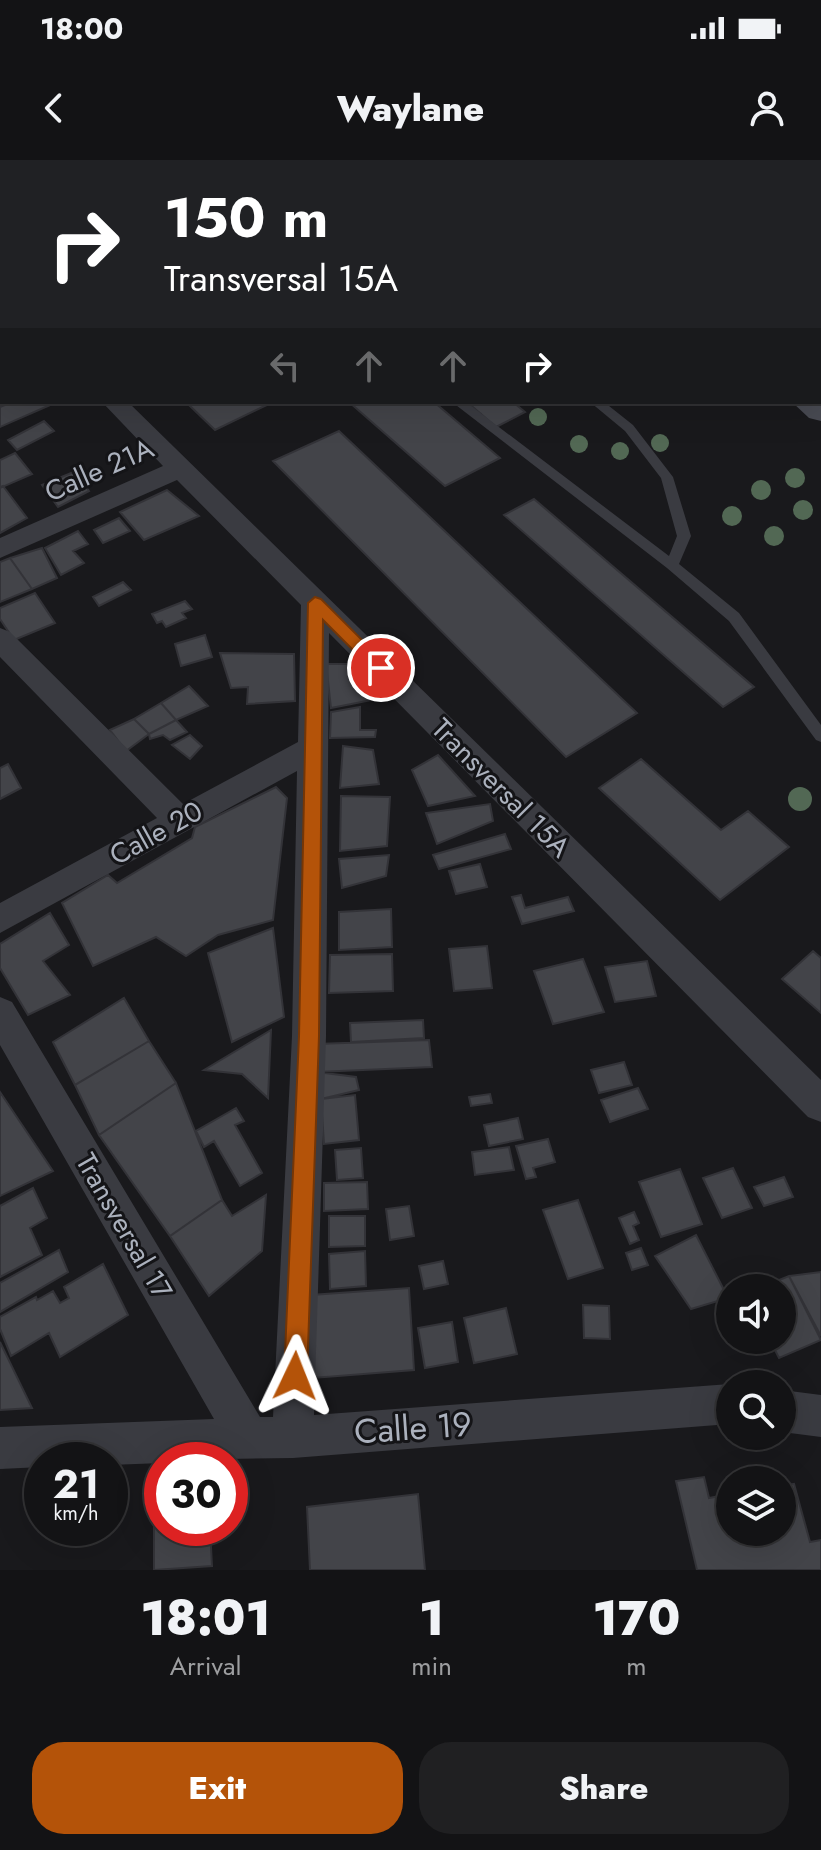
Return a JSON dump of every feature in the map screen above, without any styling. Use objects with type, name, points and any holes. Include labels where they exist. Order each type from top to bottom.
[{"type":"street","name":"Transversal 15A","points":[[116,404],[821,1105]]},
{"type":"street","name":"Calle 21A","points":[[0,549],[180,468]]},
{"type":"street","points":[[293,1437],[309,1036],[315,603]]},
{"type":"street","points":[[0,639],[179,820]]},
{"type":"street","name":"Calle 20","points":[[0,919],[313,748]]},
{"type":"street","name":"Transversal 17","points":[[0,1013],[249,1439]]},
{"type":"street","name":"Calle 19","points":[[0,1448],[293,1437],[716,1405]]},
{"type":"street","points":[[796,1413],[821,1416]]},
{"type":"lane","points":[[461,404],[672,565],[734,617],[821,736]]},
{"type":"lane","points":[[599,404],[629,428],[667,477],[684,536],[672,565]]},
{"type":"building","points":[[7,404],[52,404],[0,427],[0,407]]},
{"type":"building","points":[[191,404],[269,404],[215,430],[189,405]]},
{"type":"building","points":[[351,404],[436,404],[500,458],[445,486]]},
{"type":"building","points":[[469,404],[515,404],[525,412],[496,427]]},
{"type":"building","points":[[44,421],[54,431],[17,450],[8,440]]},
{"type":"building","points":[[339,431],[637,713],[566,757],[273,461]]},
{"type":"building","points":[[15,453],[32,474],[0,488],[0,460]]},
{"type":"building","points":[[76,471],[89,491],[58,507],[42,485]]},
{"type":"building","points":[[3,486],[27,518],[0,533],[0,487]]},
{"type":"building","points":[[167,490],[199,516],[144,540],[120,512]]},
{"type":"building","points":[[534,499],[754,687],[723,707],[504,515]]},
{"type":"building","points":[[119,518],[130,531],[103,543],[94,530]]},
{"type":"building","points":[[78,531],[88,544],[73,551],[84,563],[61,575],[45,548]]},
{"type":"building","points":[[42,548],[57,578],[32,589],[10,558]]},
{"type":"building","points":[[10,558],[32,589],[0,602],[0,562]]},
{"type":"building","points":[[123,582],[131,590],[99,606],[93,597]]},
{"type":"building","points":[[35,593],[55,623],[14,640],[0,619],[0,608]]},
{"type":"building","points":[[185,601],[192,609],[182,613],[186,618],[166,627],[162,621],[157,623],[152,614]]},
{"type":"building","points":[[205,635],[212,657],[181,666],[175,644]]},
{"type":"building","points":[[220,653],[294,654],[295,701],[247,704],[248,687],[231,688]]},
{"type":"building","points":[[326,664],[347,664],[382,698],[331,708]]},
{"type":"building","points":[[189,686],[208,706],[176,720],[161,703]]},
{"type":"building","points":[[161,703],[176,720],[149,734],[134,719]]},
{"type":"building","points":[[360,707],[360,730],[376,730],[375,737],[330,738],[331,712]]},
{"type":"building","points":[[134,719],[149,734],[126,751],[110,730]]},
{"type":"building","points":[[176,720],[187,732],[170,740],[163,735],[150,739],[149,734]]},
{"type":"building","points":[[190,735],[202,746],[190,759],[172,745]]},
{"type":"building","points":[[343,746],[373,750],[379,784],[340,788]]},
{"type":"building","points":[[438,755],[475,796],[428,806],[412,770]]},
{"type":"building","points":[[641,759],[721,830],[748,811],[789,847],[720,900],[599,788]]},
{"type":"building","points":[[8,764],[21,788],[0,799],[0,768]]},
{"type":"building","points":[[276,787],[287,798],[273,920],[218,935],[186,956],[156,937],[93,966],[62,903],[108,875],[117,883],[192,838],[195,827]]},
{"type":"building","points":[[341,796],[390,797],[387,846],[340,851]]},
{"type":"building","points":[[490,804],[493,821],[437,844],[426,813]]},
{"type":"building","points":[[505,834],[511,849],[439,869],[433,855]]},
{"type":"building","points":[[389,855],[386,876],[342,888],[339,859]]},
{"type":"building","points":[[480,864],[487,887],[456,894],[449,871]]},
{"type":"building","points":[[521,895],[525,908],[568,897],[574,911],[522,924],[512,897]]},
{"type":"building","points":[[391,909],[392,947],[339,950],[339,912]]},
{"type":"building","points":[[50,913],[69,945],[43,961],[70,995],[28,1015],[0,968],[0,944]]},
{"type":"building","points":[[273,928],[284,1017],[232,1042],[208,953]]},
{"type":"building","points":[[487,946],[492,988],[454,991],[449,949]]},
{"type":"building","points":[[813,951],[821,958],[821,1013],[782,979]]},
{"type":"building","points":[[392,954],[393,991],[329,993],[330,955]]},
{"type":"building","points":[[583,959],[604,1012],[553,1024],[534,971]]},
{"type":"building","points":[[647,961],[656,996],[615,1002],[605,967]]},
{"type":"building","points":[[124,998],[149,1041],[75,1085],[53,1042]]},
{"type":"building","points":[[423,1020],[424,1038],[351,1042],[350,1023]]},
{"type":"building","points":[[271,1030],[268,1098],[242,1074],[204,1070]]},
{"type":"building","points":[[429,1040],[432,1067],[317,1072],[316,1044]]},
{"type":"building","points":[[149,1041],[176,1083],[99,1135],[75,1085]]},
{"type":"building","points":[[624,1062],[632,1085],[599,1093],[591,1070]]},
{"type":"building","points":[[317,1072],[356,1077],[359,1090],[321,1099]]},
{"type":"building","points":[[176,1083],[222,1200],[170,1236],[99,1135]]},
{"type":"building","points":[[638,1088],[648,1109],[610,1122],[601,1100]]},
{"type":"building","points":[[0,1092],[53,1171],[0,1196]]},
{"type":"building","points":[[490,1094],[492,1103],[471,1106],[469,1097]]},
{"type":"building","points":[[355,1095],[359,1140],[324,1144],[321,1099]]},
{"type":"building","points":[[236,1108],[244,1121],[235,1125],[262,1173],[240,1186],[214,1141],[204,1147],[196,1131]]},
{"type":"building","points":[[518,1118],[523,1139],[489,1146],[484,1125]]},
{"type":"building","points":[[548,1139],[555,1162],[533,1168],[536,1177],[526,1179],[516,1146]]},
{"type":"building","points":[[509,1147],[514,1170],[475,1175],[472,1152]]},
{"type":"building","points":[[361,1148],[363,1178],[337,1180],[335,1150]]},
{"type":"building","points":[[733,1168],[752,1208],[722,1218],[703,1178]]},
{"type":"building","points":[[680,1169],[702,1224],[661,1237],[639,1182]]},
{"type":"building","points":[[784,1177],[793,1197],[764,1206],[754,1187]]},
{"type":"building","points":[[367,1182],[368,1209],[324,1211],[324,1183]]},
{"type":"building","points":[[33,1188],[47,1218],[30,1228],[42,1255],[0,1277],[0,1206]]},
{"type":"building","points":[[266,1195],[262,1251],[209,1296],[170,1236],[222,1200],[232,1216]]},
{"type":"building","points":[[578,1200],[603,1268],[568,1279],[543,1210]]},
{"type":"building","points":[[409,1206],[414,1236],[390,1240],[386,1209]]},
{"type":"building","points":[[634,1212],[639,1223],[633,1226],[639,1240],[630,1244],[619,1218]]},
{"type":"building","points":[[329,1216],[365,1216],[365,1246],[329,1247]]},
{"type":"building","points":[[696,1235],[716,1274],[716,1302],[691,1309],[655,1256]]},
{"type":"building","points":[[641,1248],[648,1265],[632,1270],[626,1253]]},
{"type":"building","points":[[59,1250],[68,1272],[0,1312],[0,1283]]},
{"type":"building","points":[[365,1251],[366,1286],[330,1289],[329,1254]]},
{"type":"building","points":[[443,1261],[448,1284],[424,1289],[419,1266]]},
{"type":"building","points":[[103,1264],[128,1315],[60,1357],[49,1333],[11,1356],[0,1329],[0,1317],[53,1291],[60,1303],[69,1298],[64,1287]]},
{"type":"building","points":[[821,1272],[821,1336],[796,1289],[796,1275]]},
{"type":"building","points":[[409,1288],[414,1370],[313,1378],[311,1295]]},
{"type":"building","points":[[796,1290],[821,1340],[796,1351]]},
{"type":"building","points":[[583,1305],[609,1306],[610,1339],[584,1338]]},
{"type":"building","points":[[506,1308],[517,1354],[474,1363],[464,1318]]},
{"type":"building","points":[[452,1322],[458,1362],[425,1368],[418,1328]]},
{"type":"building","points":[[0,1342],[32,1408],[0,1410]]},
{"type":"building","points":[[704,1477],[709,1498],[716,1497],[716,1546],[796,1546],[796,1491],[810,1542],[821,1540],[821,1570],[697,1570],[676,1481]]},
{"type":"building","points":[[418,1494],[425,1570],[310,1570],[307,1507]]},
{"type":"building","points":[[154,1546],[211,1546],[212,1566],[154,1570]]},
{"type":"route","points":[[295,1376],[309,1036],[315,603],[381,668]]}]
